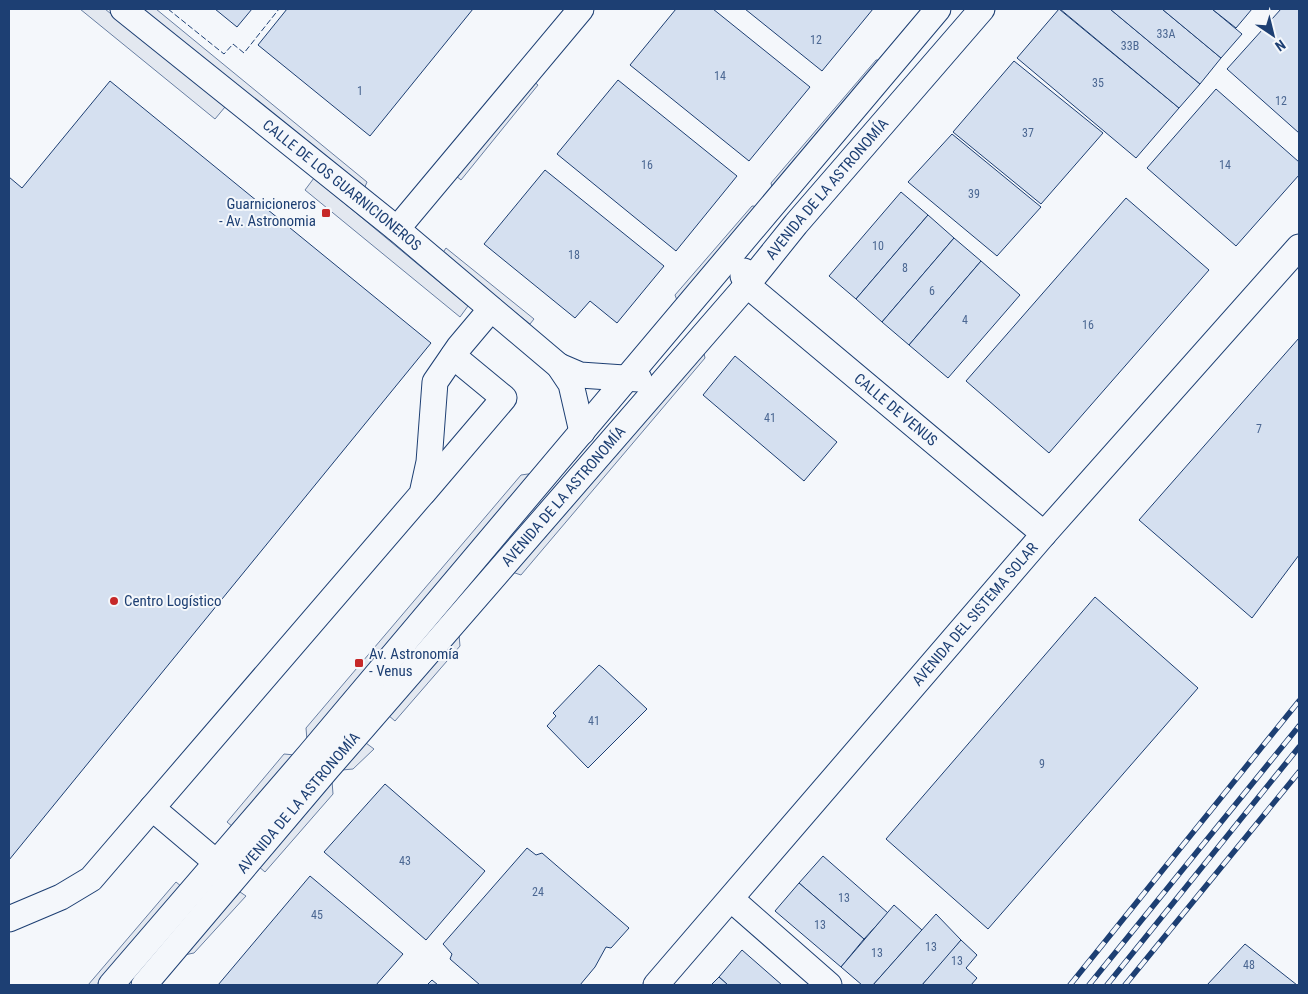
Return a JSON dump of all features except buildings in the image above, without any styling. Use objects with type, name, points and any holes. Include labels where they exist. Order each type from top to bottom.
[{"type":"street","name":"CALLE DE LOS GUARNICIONEROS","points":[[123,9],[397,229],[559,366],[572,384],[582,432]]},
{"type":"street","points":[[397,229],[581,9]]},
{"type":"street","name":"AVENIDA DE LA ASTRONOMÍA","points":[[112,985],[627,379],[938,9]]},
{"type":"street","points":[[918,84],[936,54],[943,30],[942,9]]},
{"type":"street","name":"AVENIDA DE LA ASTRONOMÍA","points":[[144,985],[327,769],[747,286],[796,224],[982,9]]},
{"type":"street","points":[[702,289],[730,284],[747,286],[743,276],[744,259],[745,249],[752,230]]},
{"type":"street","name":"AVENIDA DEL SISTEMA SOLAR","points":[[656,985],[1044,534],[1299,247]]},
{"type":"street","name":"CALLE DE VENUS","points":[[747,286],[1044,534]]},
{"type":"street","points":[[422,494],[428,462],[435,382],[452,356],[491,309]]},
{"type":"street","points":[[9,919],[61,897],[91,879],[504,398],[452,356]]},
{"type":"street","name":"CALLE DE LOS GUARNICIONEROS","points":[[559,366],[580,375],[663,381]]},
{"type":"street","points":[[152,808],[217,863]]},
{"type":"street","points":[[731,899],[829,985]]},
{"type":"shaded area","points":[[80,9],[105,9],[225,107],[215,119]]},
{"type":"shaded area","points":[[142,9],[156,9],[367,182],[364,189]]},
{"type":"shaded area","points":[[876,60],[886,60],[774,195],[771,183]]},
{"type":"shaded area","points":[[532,80],[538,85],[461,180],[455,175]]},
{"type":"shaded area","points":[[314,178],[468,306],[460,317],[305,190]]},
{"type":"shaded area","points":[[752,206],[763,207],[678,303],[675,295]]},
{"type":"shaded area","points":[[446,248],[534,319],[530,324],[442,254]]},
{"type":"shaded area","points":[[703,349],[705,358],[521,575],[512,572]]},
{"type":"shaded area","points":[[535,473],[307,740],[306,728],[521,475]]},
{"type":"shaded area","points":[[459,635],[460,646],[395,721],[388,715]]},
{"type":"shaded area","points":[[366,743],[374,749],[353,769],[342,770]]},
{"type":"shaded area","points":[[284,754],[295,755],[233,827],[227,822]]},
{"type":"shaded area","points":[[332,781],[333,794],[265,872],[258,866]]},
{"type":"shaded area","points":[[176,882],[182,887],[98,985],[88,985]]},
{"type":"shaded area","points":[[240,892],[246,896],[194,953],[184,955]]},
{"type":"railway","points":[[1070,985],[1299,701]]},
{"type":"railway","points":[[1089,985],[1299,726]]},
{"type":"railway","points":[[1107,985],[1299,747]]},
{"type":"railway","points":[[1125,985],[1299,772]]},
{"type":"fence","points":[[168,9],[224,54],[233,44],[244,53],[279,9]]},
{"type":"place","name":"Guarnicioneros - Av. Astronomia","points":[[326,213]]},
{"type":"place","name":"Centro Logístico","points":[[114,601]]},
{"type":"place","name":"Av. Astronomía - Venus","points":[[359,663]]}]
